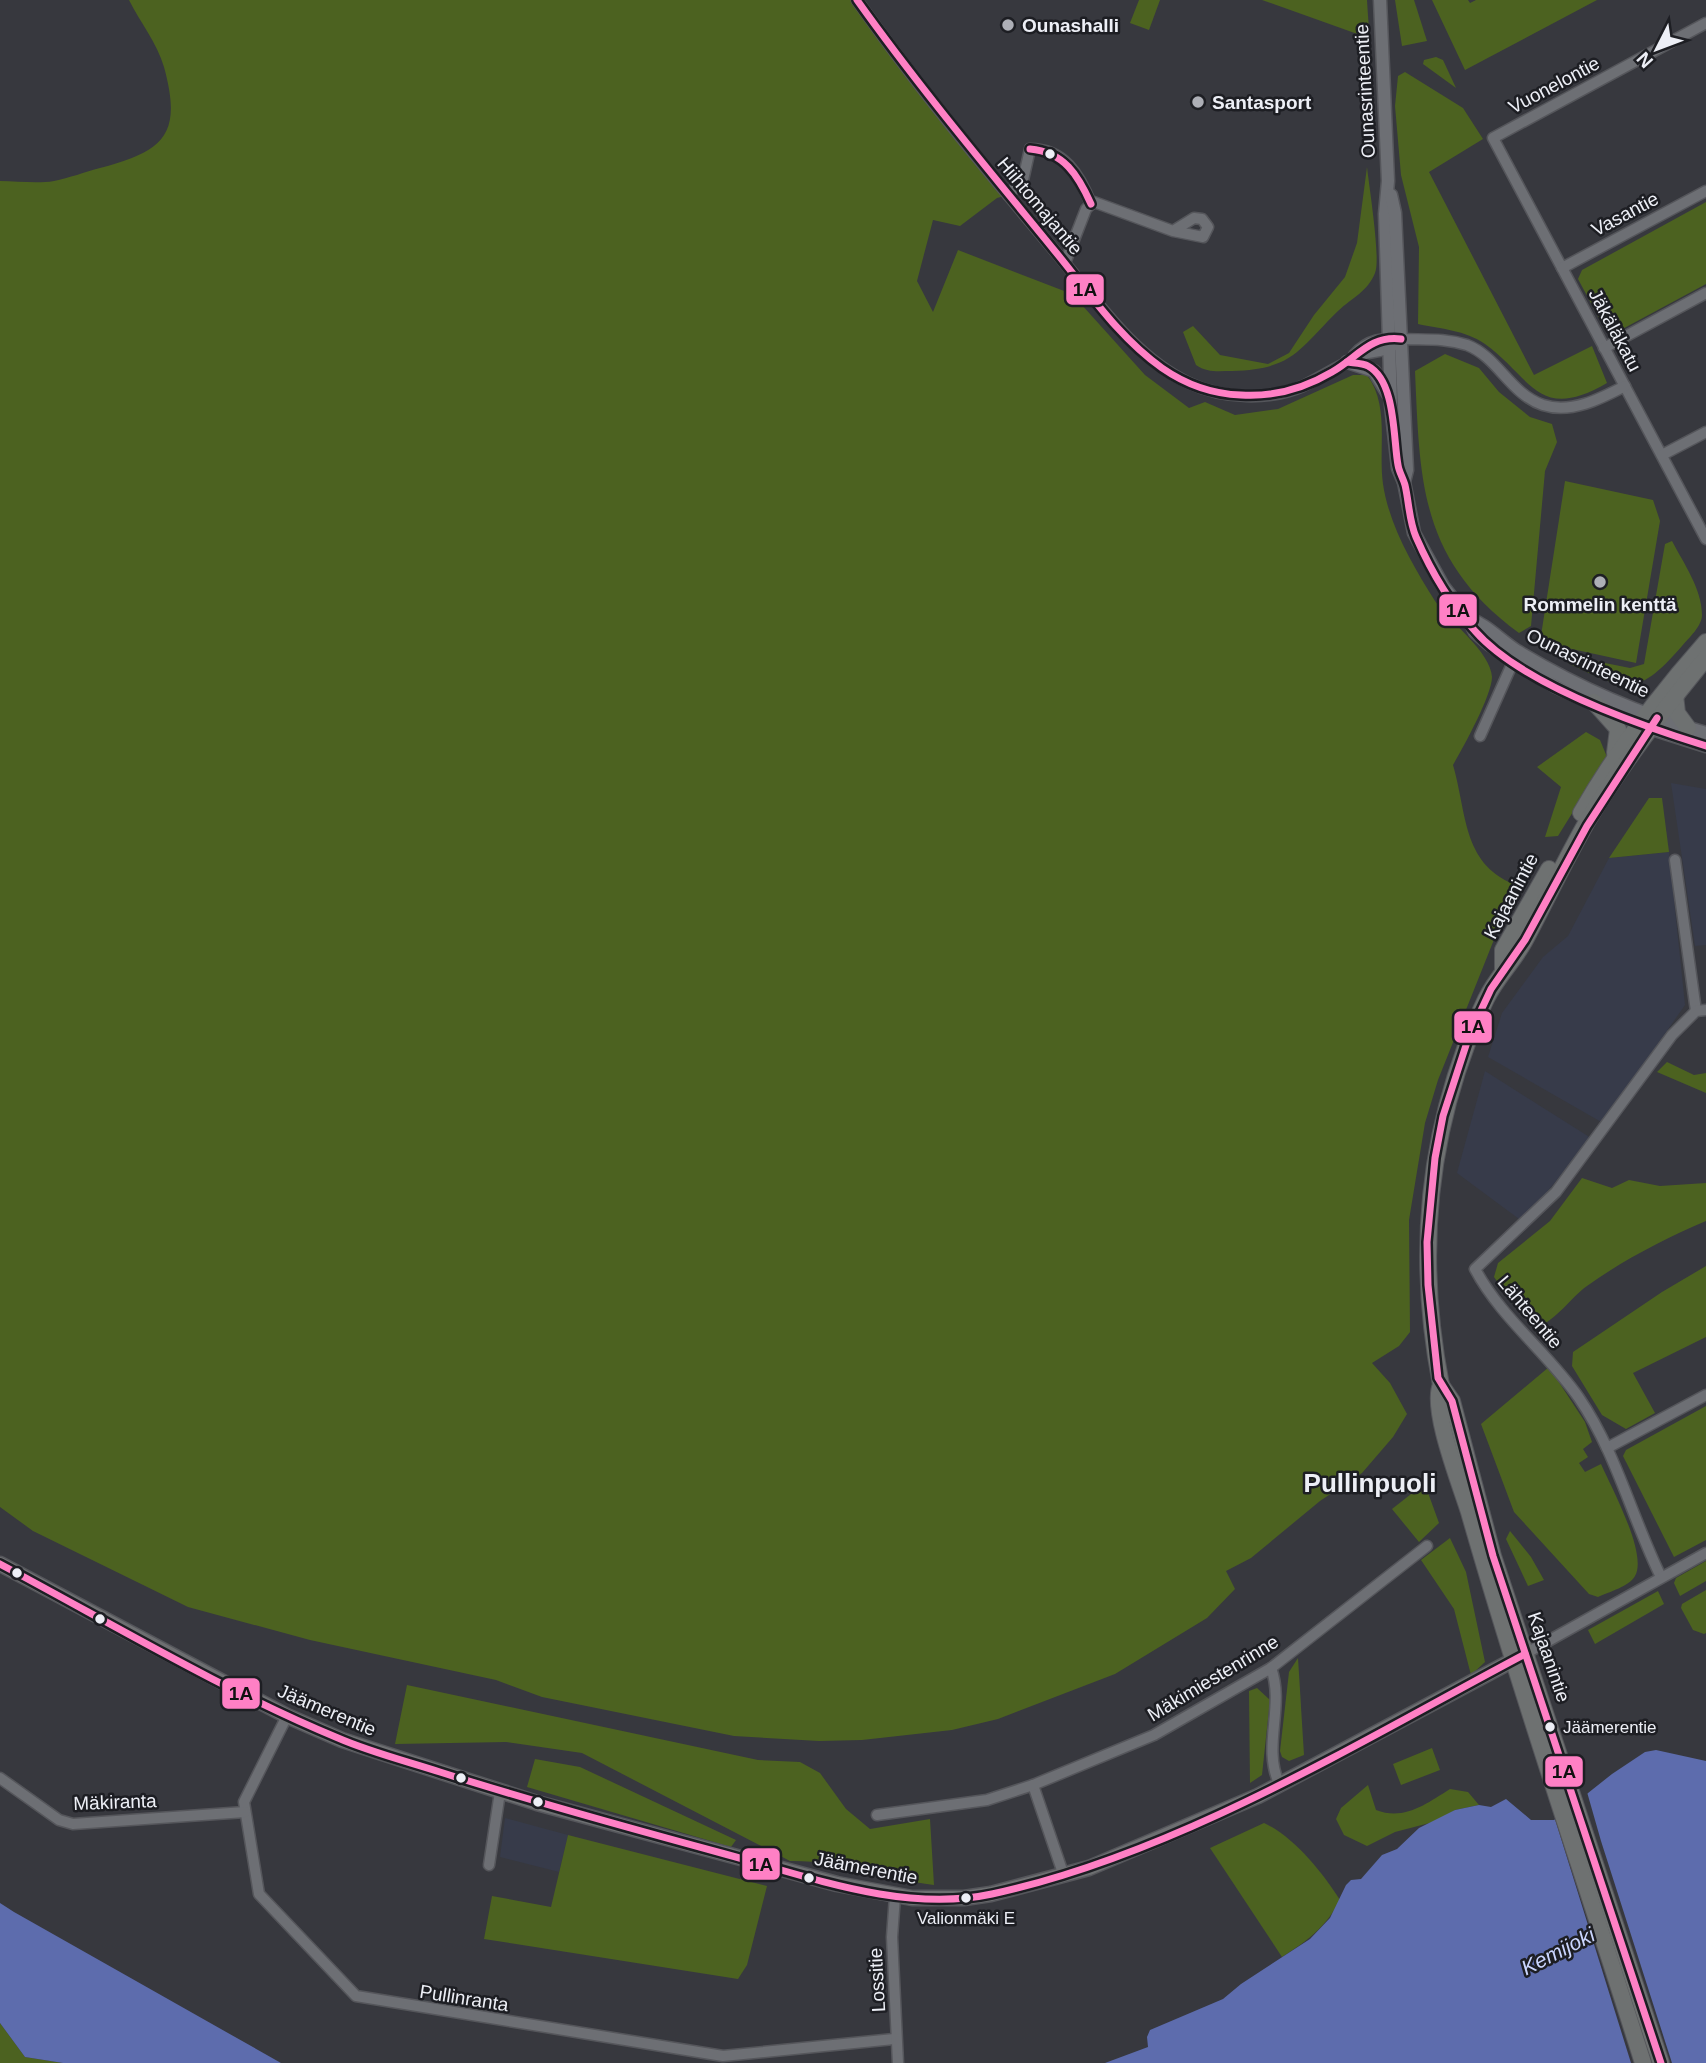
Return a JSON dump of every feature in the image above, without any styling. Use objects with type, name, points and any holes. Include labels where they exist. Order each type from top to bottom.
[{"type":"main road","name":"Kajaanintie","points":[[1503,970],[1503,950],[1615,755],[1647,720],[1706,642]]},
{"type":"main road","name":"Kajaanintie","points":[[1503,970],[1523,944],[1588,821],[1647,720],[1675,695],[1706,658]]},
{"type":"main road","points":[[1675,695],[1677,713],[1688,728]]},
{"type":"main road","points":[[1594,702],[1618,729],[1615,755]]},
{"type":"main road","points":[[1503,970],[1487,997],[1451,1085],[1429,1196],[1429,1313],[1440,1385],[1436,1394],[1446,1437],[1518,1657],[1661,2063]]},
{"type":"main road","name":"Jäämerentie","points":[[0,1564],[287,1716],[342,1740],[500,1792],[824,1881],[895,1896],[964,1898],[1064,1876],[1232,1808],[1518,1657]]},
{"type":"main road","points":[[1555,1760],[1643,2063]]},
{"type":"street","name":"Hiihtomajantie","points":[[857,0],[1008,195],[1146,355],[1191,384],[1225,394],[1274,394],[1302,386],[1369,352],[1388,350]]},
{"type":"street","name":"Ounasrinteentie","points":[[1380,0],[1388,181],[1385,214],[1407,470],[1404,482]]},
{"type":"street","name":"Vuonelontie","points":[[1493,138],[1706,23]]},
{"type":"street","name":"Jäkäläkatu","points":[[1493,138],[1706,538]]},
{"type":"street","points":[[1008,195],[1023,180],[1030,149],[1051,150],[1069,164],[1091,204]]},
{"type":"street","name":"Vasantie","points":[[1562,268],[1706,191]]},
{"type":"street","points":[[1091,204],[1094,202],[1173,231]]},
{"type":"street","points":[[1065,262],[1091,204]]},
{"type":"street","points":[[1604,348],[1706,293]]},
{"type":"street","name":"Hiihtomajantie","points":[[1348,362],[1360,348],[1395,338]]},
{"type":"street","points":[[1395,338],[1433,338],[1467,345],[1492,362],[1515,388],[1544,406],[1559,408],[1581,405],[1625,386]]},
{"type":"street","name":"Ounasrinteentie","points":[[1395,338],[1388,350],[1398,468],[1404,482],[1414,533],[1427,561],[1468,618],[1481,623],[1514,656],[1556,687],[1647,720]]},
{"type":"street","points":[[1348,362],[1374,371],[1391,405]]},
{"type":"street","points":[[1662,455],[1706,432]]},
{"type":"street","points":[[1480,736],[1514,656]]},
{"type":"street","name":"Ounasrinteentie","points":[[1514,656],[1647,720]]},
{"type":"street","points":[[1647,720],[1706,733]]},
{"type":"street","points":[[1647,720],[1706,746]]},
{"type":"street","points":[[1675,860],[1701,1011]]},
{"type":"street","name":"Lähteentie","points":[[1661,1577],[1607,1448],[1578,1397],[1488,1290],[1475,1269],[1556,1192],[1672,1034],[1701,1011]]},
{"type":"street","points":[[1607,1448],[1706,1395]]},
{"type":"street","name":"Mäkimiestenrinne","points":[[877,1815],[987,1800],[1033,1785],[1183,1720],[1271,1668],[1427,1546]]},
{"type":"street","name":"Jäämerentie","points":[[1518,1657],[1706,1553]]},
{"type":"street","points":[[1271,1668],[1278,1692],[1270,1760],[1279,1783]]},
{"type":"street","name":"Pullinranta","points":[[287,1716],[246,1797],[245,1812],[262,1900],[356,1996],[723,2056],[894,2039]]},
{"type":"street","name":"Mäkiranta","points":[[0,1778],[59,1820],[73,1824],[245,1812]]},
{"type":"street","points":[[1033,1785],[1064,1876]]},
{"type":"street","points":[[489,1865],[500,1792]]},
{"type":"street","name":"Lossitie","points":[[895,1896],[892,1937],[894,2039],[898,2063]]},
{"type":"shaded area","points":[[1671,783],[1706,789],[1706,945],[1695,946]]},
{"type":"shaded area","points":[[1669,852],[1685,1005],[1603,1123],[1488,1057],[1502,1013],[1543,957],[1568,936],[1609,858]]},
{"type":"shaded area","points":[[1485,1071],[1591,1138],[1543,1197],[1519,1219],[1457,1173]]},
{"type":"shaded area","points":[[505,1818],[568,1835],[559,1872],[500,1857]]},
{"type":"green space","points":[[129,0],[857,0],[1008,195],[997,198],[960,226],[933,220],[917,281],[933,312],[958,250],[1072,294],[1145,375],[1189,408],[1205,402],[1235,415],[1278,409],[1353,375],[1367,375],[1374,387],[1381,413],[1383,484],[1396,530],[1435,601],[1477,647],[1490,667],[1492,677],[1487,696],[1453,765],[1475,849],[1496,875],[1513,884],[1503,917],[1438,1080],[1425,1123],[1409,1220],[1410,1332],[1399,1346],[1372,1363],[1390,1383],[1407,1414],[1393,1437],[1362,1473],[1320,1501],[1251,1558],[1226,1571],[1235,1589],[1207,1618],[1115,1674],[998,1719],[952,1730],[862,1740],[819,1741],[734,1736],[542,1697],[496,1680],[310,1640],[188,1607],[33,1531],[0,1507],[0,181],[54,181],[122,162],[153,147],[163,137],[169,125],[171,110],[164,67],[153,41]]},
{"type":"green space","points":[[1139,0],[1160,0],[1149,30],[1130,23]]},
{"type":"green space","points":[[1262,0],[1367,0],[1369,31],[1363,36]]},
{"type":"green space","points":[[1395,0],[1414,0],[1427,41],[1402,46]]},
{"type":"green space","points":[[1432,0],[1468,0],[1470,3],[1476,0],[1597,0],[1465,70]]},
{"type":"green space","points":[[1436,57],[1443,60],[1456,88],[1423,64],[1424,60]]},
{"type":"green space","points":[[1405,72],[1463,108],[1483,139],[1429,172],[1534,375],[1592,346],[1607,383],[1565,399],[1550,397],[1526,382],[1501,357],[1477,339],[1418,324],[1419,247],[1401,175],[1395,106],[1398,76]]},
{"type":"green space","points":[[1367,167],[1377,254],[1375,273],[1368,285],[1303,347],[1282,361],[1269,366],[1232,371],[1209,370],[1196,365],[1183,332],[1193,326],[1220,355],[1268,364],[1289,353],[1314,315],[1345,277],[1357,243]]},
{"type":"green space","points":[[1706,202],[1706,284],[1615,333],[1606,331],[1578,279],[1582,270]]},
{"type":"green space","points":[[1445,354],[1479,368],[1499,392],[1530,417],[1552,424],[1557,442],[1545,471],[1531,626],[1519,633],[1486,605],[1462,577],[1444,548],[1432,517],[1419,449],[1415,371]]},
{"type":"green space","name":"Rommelin kenttä","points":[[1565,481],[1653,500],[1660,521],[1636,663],[1540,642]]},
{"type":"green space","points":[[1672,541],[1699,596],[1702,615],[1698,628],[1667,663],[1641,682],[1618,684],[1568,663],[1570,656],[1630,668],[1644,664],[1665,544]]},
{"type":"green space","points":[[1586,732],[1600,740],[1607,757],[1558,836],[1545,837],[1561,787],[1537,767]]},
{"type":"green space","points":[[1649,798],[1662,798],[1669,852],[1609,858]]},
{"type":"green space","points":[[1667,1062],[1694,1075],[1706,1073],[1706,1093],[1657,1072]]},
{"type":"green space","points":[[1582,1178],[1612,1188],[1629,1180],[1660,1186],[1706,1183],[1706,1221],[1660,1242],[1601,1276],[1551,1319],[1537,1327],[1516,1308],[1494,1277],[1498,1263],[1550,1221]]},
{"type":"green space","points":[[1706,1266],[1706,1337],[1633,1373],[1655,1413],[1626,1429],[1602,1415],[1572,1366],[1573,1352]]},
{"type":"green space","points":[[1549,1367],[1585,1422],[1592,1442],[1583,1449],[1588,1457],[1579,1463],[1585,1472],[1601,1464],[1627,1520],[1637,1552],[1638,1566],[1632,1580],[1598,1597],[1589,1594],[1514,1512],[1481,1424]]},
{"type":"green space","points":[[1706,1406],[1706,1540],[1674,1557],[1623,1456],[1626,1450]]},
{"type":"green space","points":[[1420,1487],[1427,1490],[1439,1523],[1419,1542],[1392,1509]]},
{"type":"green space","points":[[1510,1531],[1531,1557],[1544,1580],[1528,1586],[1506,1539]]},
{"type":"green space","points":[[1450,1538],[1466,1572],[1485,1662],[1471,1675],[1454,1609],[1421,1560]]},
{"type":"green space","points":[[1706,1561],[1706,1581],[1680,1596],[1674,1583],[1676,1578]]},
{"type":"green space","points":[[1706,1590],[1704,1634],[1693,1630],[1681,1608],[1682,1604]]},
{"type":"green space","points":[[1658,1591],[1664,1604],[1595,1644],[1588,1630]]},
{"type":"green space","points":[[1298,1658],[1304,1755],[1289,1761],[1282,1757],[1280,1751],[1289,1672]]},
{"type":"green space","points":[[407,1685],[758,1760],[800,1762],[820,1773],[846,1809],[870,1829],[930,1819],[934,1885],[826,1863],[790,1861],[582,1753],[506,1742],[395,1744]]},
{"type":"green space","points":[[1257,1688],[1270,1700],[1262,1775],[1250,1783],[1249,1691]]},
{"type":"green space","points":[[1432,1748],[1440,1770],[1401,1785],[1393,1764]]},
{"type":"green space","points":[[535,1759],[580,1767],[736,1840],[731,1847],[527,1787]]},
{"type":"green space","points":[[1368,1785],[1376,1810],[1386,1813],[1414,1809],[1450,1789],[1468,1792],[1479,1805],[1455,1810],[1441,1820],[1395,1832],[1367,1846],[1344,1835],[1336,1819],[1341,1808]]},
{"type":"green space","points":[[1264,1823],[1286,1837],[1306,1856],[1340,1900],[1329,1918],[1315,1933],[1282,1957],[1210,1848]]},
{"type":"green space","points":[[568,1835],[767,1886],[747,1965],[738,1979],[484,1939],[492,1896],[551,1907]]},
{"type":"green space","points":[[0,2023],[25,2057],[63,2063],[0,2063]]},
{"type":"water","name":"Kemijoki","points":[[1656,1750],[1706,1761],[1706,2063],[1105,2063],[1148,2047],[1147,2037],[1150,2030],[1223,1999],[1241,1984],[1310,1939],[1330,1918],[1346,1885],[1351,1880],[1361,1879],[1382,1855],[1397,1849],[1419,1828],[1455,1810],[1479,1805],[1491,1807],[1506,1799],[1531,1820],[1554,1820],[1612,1774],[1645,1752]]},
{"type":"water","points":[[0,1903],[281,2063],[63,2063],[25,2057],[0,2023]]},
{"type":"pier","points":[[1587,1792],[1672,2063],[1631,2063],[1554,1816]]},
{"type":"transit line","name":"1A","points":[[857,0],[929,96],[1104,313],[1146,356],[1171,374],[1220,393],[1277,393],[1322,378],[1381,340],[1401,339]]},
{"type":"transit line","name":"1A","points":[[1030,149],[1042,151],[1061,160],[1075,175],[1091,204]]},
{"type":"transit line","name":"1A","points":[[1347,362],[1368,366],[1384,384],[1392,411],[1398,465],[1414,531],[1442,586],[1475,631],[1496,651],[1551,686],[1616,715],[1706,746]]},
{"type":"transit line","name":"1A","points":[[1657,718],[1587,826],[1525,940],[1491,989],[1469,1036],[1443,1116],[1435,1158],[1427,1242],[1428,1285],[1438,1378],[1452,1401],[1493,1556],[1661,2063]]},
{"type":"transit line","name":"1A","points":[[0,1564],[210,1678],[363,1748],[546,1804],[824,1882],[891,1896],[925,1899],[959,1899],[992,1894],[1061,1876],[1130,1852],[1266,1792],[1525,1654]]},
{"type":"place","name":"Ounashalli","points":[[1008,25]]},
{"type":"place","name":"Santasport","points":[[1198,102]]},
{"type":"place","name":"Rommelin kenttä","points":[[1600,582]]},
{"type":"place","name":"Jäämerentie","points":[[1550,1727]]},
{"type":"place","name":"Valionmäki E","points":[[966,1898]]},
{"type":"district","name":"Pullinpuoli","points":[[1370,1483]]}]
